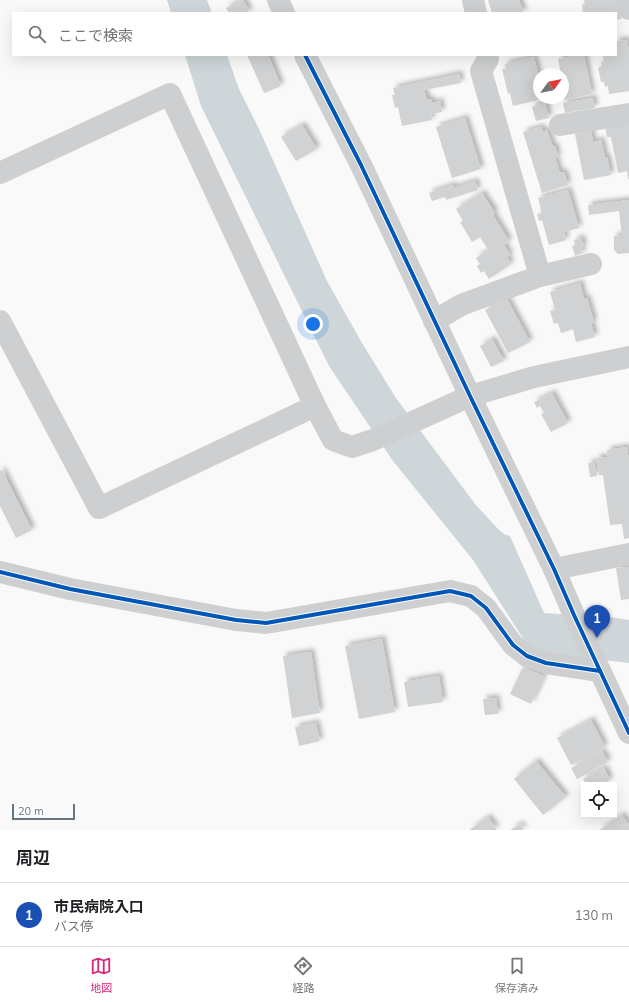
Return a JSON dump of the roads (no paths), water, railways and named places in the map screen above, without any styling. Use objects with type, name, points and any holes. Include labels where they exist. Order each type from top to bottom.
[{"type":"street","points":[[278,0],[284,12]]},
{"type":"street","points":[[473,0],[476,12]]},
{"type":"street","points":[[628,0],[629,9]]},
{"type":"street","points":[[306,56],[361,165],[434,321],[554,569],[629,733]]},
{"type":"street","points":[[487,56],[488,59],[481,71],[540,276]]},
{"type":"street","points":[[0,173],[170,94],[314,406],[333,440],[352,447],[373,440],[470,396],[534,377],[629,357]]},
{"type":"street","points":[[560,125],[629,114]]},
{"type":"street","points":[[434,321],[461,305],[540,276],[591,264]]},
{"type":"street","points":[[0,321],[99,508],[314,406]]},
{"type":"street","points":[[554,569],[629,554]]},
{"type":"street","points":[[0,572],[77,590],[236,620],[266,623],[450,591],[471,596],[486,608],[513,645],[527,656],[546,662],[598,666]]},
{"type":"place","name":"市民病院入口","points":[[597,638]]}]
